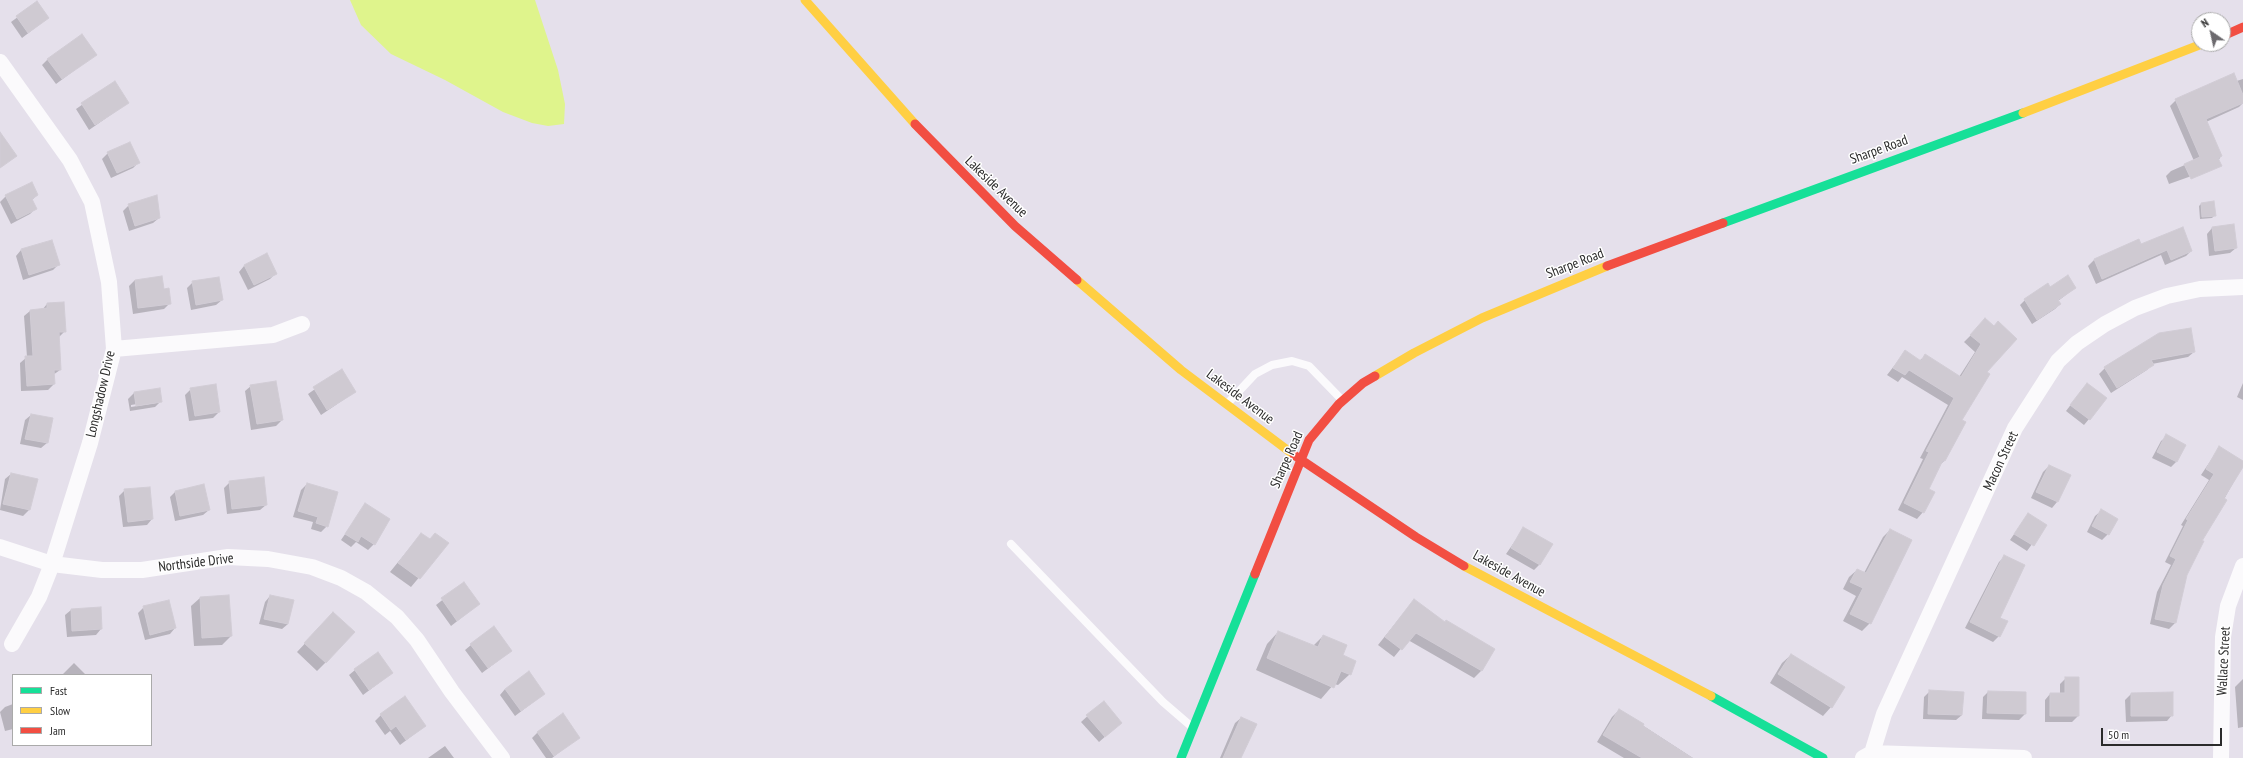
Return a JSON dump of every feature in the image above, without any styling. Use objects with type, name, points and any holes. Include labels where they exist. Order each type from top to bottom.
[{"type":"street","name":"Lakeside Avenue","points":[[805,0],[927,137],[1015,226],[1181,370],[1300,460],[1416,536],[1488,580],[1702,691],[1823,758]]},
{"type":"street","points":[[2231,32],[2243,27]]},
{"type":"street","name":"Sharpe Road","points":[[1181,758],[1194,729],[1300,460],[1318,428],[1343,401],[1368,380],[1414,353],[1482,318],[1551,288],[1700,230],[2095,86],[2191,48]]},
{"type":"street","name":"Longshadow Drive","points":[[0,62],[70,160],[92,202],[109,282],[114,349],[90,443],[52,564],[39,597],[12,644]]},
{"type":"street","name":"Macon Street","points":[[1867,756],[1884,714],[2016,428],[2058,361],[2077,344],[2105,324],[2135,308],[2167,296],[2200,289],[2243,287]]},
{"type":"street","points":[[114,349],[273,335],[302,324]]},
{"type":"street","name":"Northside Drive","points":[[0,547],[52,564],[102,570],[142,570],[228,557],[268,559],[312,567],[341,578],[366,592],[397,617],[417,640],[452,692],[502,758]]},
{"type":"street","name":"Wallace Street","points":[[2221,758],[2223,637],[2228,606],[2243,566]]},
{"type":"street","points":[[1867,756],[2024,758]]},
{"type":"lane","points":[[1227,404],[1255,374],[1272,365],[1292,361],[1309,366],[1343,401]]},
{"type":"lane","points":[[1012,544],[1163,702],[1194,729]]},
{"type":"shaded area","points":[[350,0],[535,0],[558,70],[565,104],[564,124],[548,126],[532,123],[503,112],[445,80],[391,54],[361,25]]},
{"type":"building","points":[[37,1],[49,18],[28,33],[16,16]]},
{"type":"building","points":[[82,34],[97,55],[62,79],[47,59]]},
{"type":"building","points":[[2234,73],[2243,95],[2243,103],[2206,119],[2222,156],[2218,158],[2222,166],[2191,179],[2184,164],[2200,157],[2175,99]]},
{"type":"building","points":[[115,81],[129,103],[95,125],[81,103]]},
{"type":"building","points":[[0,132],[17,156],[0,168]]},
{"type":"building","points":[[130,142],[140,163],[117,173],[107,152]]},
{"type":"building","points":[[32,182],[38,195],[32,199],[37,209],[17,219],[5,195]]},
{"type":"building","points":[[157,195],[160,218],[135,226],[128,204]]},
{"type":"building","points":[[2214,201],[2216,216],[2202,217],[2201,203]]},
{"type":"building","points":[[2234,224],[2237,248],[2215,251],[2212,227]]},
{"type":"building","points":[[2183,227],[2192,251],[2171,260],[2167,250],[2102,279],[2094,259],[2139,239],[2141,244]]},
{"type":"building","points":[[52,240],[60,265],[29,275],[21,249]]},
{"type":"building","points":[[267,253],[277,274],[254,285],[244,265]]},
{"type":"building","points":[[2068,275],[2076,288],[2058,300],[2061,304],[2037,320],[2024,299],[2048,283],[2050,287]]},
{"type":"building","points":[[162,276],[164,289],[169,288],[171,304],[138,308],[135,280]]},
{"type":"building","points":[[219,277],[223,300],[196,305],[192,281]]},
{"type":"building","points":[[64,302],[66,332],[59,332],[61,370],[54,370],[55,384],[27,386],[25,356],[33,356],[30,310],[47,308],[47,303]]},
{"type":"building","points":[[1985,318],[1994,326],[1998,321],[2017,339],[1987,372],[1990,374],[1962,420],[1966,422],[1945,461],[1943,460],[1929,489],[1935,492],[1924,513],[1904,503],[1929,452],[1926,451],[1954,398],[1909,370],[1905,375],[1893,368],[1905,350],[1921,361],[1925,354],[1961,377],[1981,344],[1970,335]]},
{"type":"building","points":[[2191,328],[2195,352],[2151,360],[2154,365],[2117,388],[2104,367],[2159,333]]},
{"type":"building","points":[[342,369],[356,392],[327,410],[313,387]]},
{"type":"building","points":[[276,381],[283,420],[257,424],[250,385]]},
{"type":"building","points":[[2087,383],[2107,398],[2090,420],[2070,405]]},
{"type":"building","points":[[216,384],[220,412],[195,416],[190,388]]},
{"type":"building","points":[[160,388],[162,402],[136,406],[134,392]]},
{"type":"building","points":[[31,414],[53,418],[48,443],[25,439]]},
{"type":"building","points":[[2166,434],[2186,445],[2177,462],[2157,452]]},
{"type":"building","points":[[2219,446],[2243,461],[2243,467],[2224,498],[2227,500],[2202,541],[2204,541],[2187,575],[2176,623],[2155,619],[2163,585],[2176,559],[2170,556],[2188,520],[2186,519],[2214,474],[2206,469]]},
{"type":"building","points":[[2049,465],[2071,475],[2058,502],[2036,492]]},
{"type":"building","points":[[11,473],[38,479],[30,510],[3,504]]},
{"type":"building","points":[[264,477],[267,505],[232,509],[229,481]]},
{"type":"building","points":[[307,483],[338,492],[328,527],[316,523],[318,517],[298,511]]},
{"type":"building","points":[[204,484],[210,510],[180,516],[175,491]]},
{"type":"building","points":[[150,487],[153,519],[128,522],[124,489]]},
{"type":"building","points":[[365,503],[390,519],[375,545],[361,536],[358,542],[345,534]]},
{"type":"building","points":[[2101,509],[2118,519],[2109,535],[2092,526]]},
{"type":"building","points":[[2028,513],[2047,525],[2034,546],[2014,534]]},
{"type":"building","points":[[1523,527],[1553,544],[1540,565],[1511,548]]},
{"type":"building","points":[[1890,529],[1912,540],[1871,624],[1850,614],[1863,588],[1850,582],[1857,569],[1866,573]]},
{"type":"building","points":[[421,533],[430,539],[435,533],[449,543],[420,579],[398,563]]},
{"type":"building","points":[[2004,555],[2025,565],[2000,618],[2008,621],[2000,637],[1970,622]]},
{"type":"building","points":[[464,582],[480,604],[457,621],[441,598]]},
{"type":"building","points":[[229,595],[232,636],[202,638],[200,597]]},
{"type":"building","points":[[270,595],[294,600],[288,624],[264,619]]},
{"type":"building","points":[[1414,599],[1445,622],[1446,620],[1495,649],[1482,671],[1416,633],[1402,650],[1385,637]]},
{"type":"building","points":[[169,600],[176,628],[150,635],[143,606]]},
{"type":"building","points":[[101,607],[102,629],[72,631],[71,609]]},
{"type":"building","points":[[333,612],[355,632],[326,663],[304,643]]},
{"type":"building","points":[[494,626],[512,651],[488,668],[470,644]]},
{"type":"building","points":[[1278,631],[1318,647],[1323,635],[1347,645],[1343,655],[1356,661],[1351,675],[1341,671],[1334,688],[1267,658]]},
{"type":"building","points":[[378,652],[393,673],[369,690],[354,669]]},
{"type":"building","points":[[1791,654],[1845,687],[1832,708],[1778,674]]},
{"type":"building","points":[[529,671],[545,694],[521,711],[505,689]]},
{"type":"building","points":[[2065,677],[2079,677],[2079,716],[2050,716],[2050,693],[2065,693]]},
{"type":"building","points":[[1929,690],[1964,692],[1962,715],[1928,714]]},
{"type":"building","points":[[1988,691],[2026,692],[2026,714],[1987,713]]},
{"type":"building","points":[[2173,692],[2173,716],[2131,716],[2131,693]]},
{"type":"building","points":[[405,696],[426,726],[406,740],[396,726],[391,730],[380,714]]},
{"type":"building","points":[[1104,701],[1122,723],[1105,737],[1086,715]]},
{"type":"building","points":[[1619,709],[1644,724],[1643,726],[1692,758],[1642,758],[1603,735]]},
{"type":"building","points":[[563,713],[580,738],[554,756],[537,732]]},
{"type":"building","points":[[1241,717],[1257,724],[1241,758],[1223,758]]},
{"type":"traffic: fast","points":[[1723,223],[2023,113]]},
{"type":"traffic: fast","points":[[1181,758],[1255,574]]},
{"type":"traffic: fast","points":[[1711,696],[1823,758]]},
{"type":"traffic: slow","points":[[805,0],[915,124]]},
{"type":"traffic: slow","points":[[2023,113],[2191,48]]},
{"type":"traffic: slow","points":[[1375,376],[1414,353],[1482,318],[1607,266]]},
{"type":"traffic: slow","points":[[1077,280],[1181,370],[1294,455]]},
{"type":"traffic: slow","points":[[1464,566],[1711,696]]},
{"type":"traffic: jam","points":[[2231,32],[2243,27]]},
{"type":"traffic: jam","points":[[915,124],[1015,226],[1077,280]]},
{"type":"traffic: jam","points":[[1607,266],[1723,223]]},
{"type":"traffic: jam","points":[[1255,574],[1309,440],[1339,404],[1363,383],[1375,376]]},
{"type":"traffic: jam","points":[[1294,455],[1416,537],[1464,566]]}]
